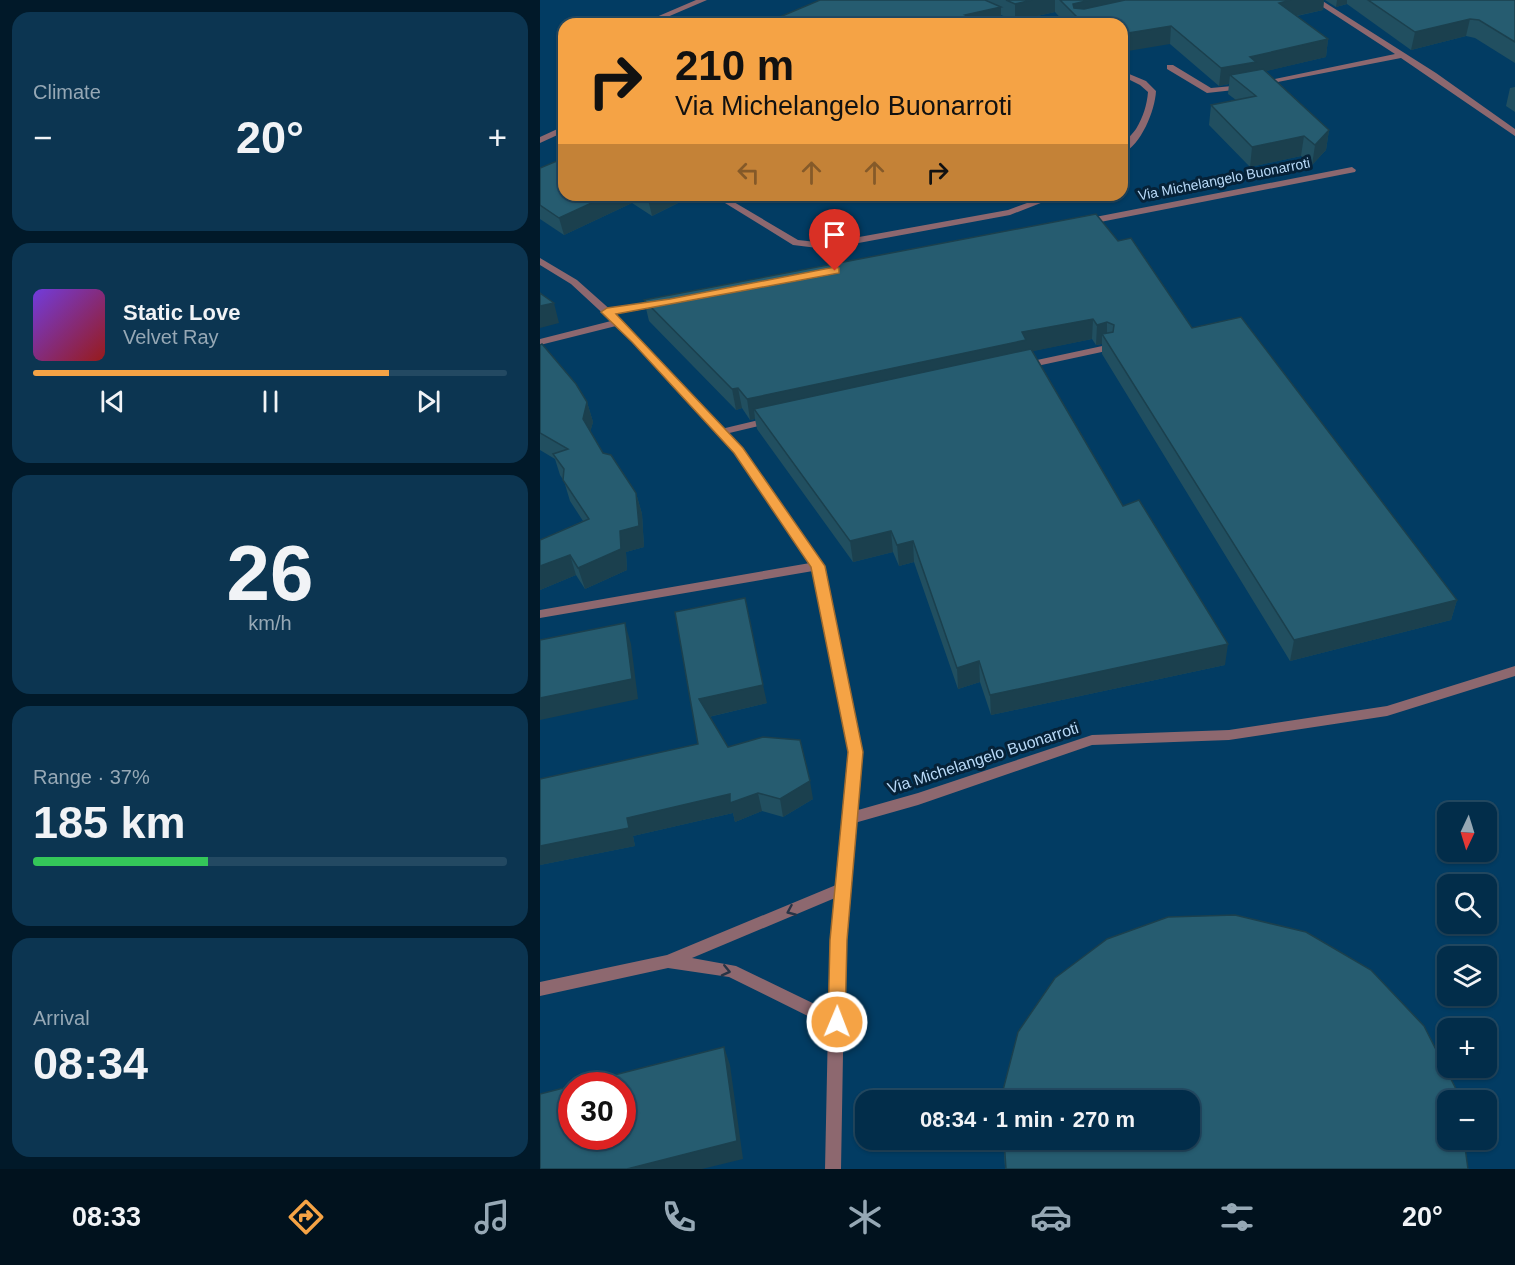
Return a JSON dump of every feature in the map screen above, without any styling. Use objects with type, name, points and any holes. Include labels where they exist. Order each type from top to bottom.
[{"type":"street","points":[[659,18],[703,0]]},
{"type":"street","points":[[957,0],[998,18]]},
{"type":"street","points":[[1316,0],[1402,55],[1515,133]]},
{"type":"street","points":[[1170,67],[1210,91],[1226,90],[1402,55]]},
{"type":"street","points":[[1128,76],[1143,83],[1152,91],[1152,104],[1128,146]]},
{"type":"street","points":[[540,140],[558,132]]},
{"type":"street","name":"Via Michelangelo Buonarroti","points":[[1070,225],[1352,170]]},
{"type":"street","points":[[726,201],[796,243],[826,246],[1010,212],[1040,201]]},
{"type":"street","points":[[540,261],[574,282],[618,322],[738,450],[818,566],[856,752],[838,940],[833,1169]]},
{"type":"street","points":[[607,312],[670,303]]},
{"type":"street","points":[[540,342],[618,322]]},
{"type":"street","points":[[1014,368],[1107,348]]},
{"type":"street","points":[[721,432],[782,418]]},
{"type":"street","points":[[540,614],[818,566]]},
{"type":"street","name":"Via Michelangelo Buonarroti","points":[[851,818],[918,799],[1092,740],[1229,735],[1387,711],[1515,671]]},
{"type":"street","points":[[540,989],[668,961],[844,888]]},
{"type":"street","points":[[668,961],[732,971],[837,1022]]},
{"type":"building","points":[[820,0],[985,0],[1001,7],[965,15],[972,18],[777,18]]},
{"type":"building","points":[[1006,0],[1032,0],[1015,4]]},
{"type":"building","points":[[1060,0],[1090,0],[1073,4],[1074,8],[1084,9],[1125,0],[1291,0],[1279,3],[1328,39],[1250,57],[1256,62],[1221,68],[1171,26],[1128,33],[1128,18],[1078,18]]},
{"type":"building","points":[[1368,0],[1515,0],[1515,42],[1479,20],[1470,19],[1415,32]]},
{"type":"building","points":[[1263,69],[1329,130],[1315,145],[1304,136],[1252,147],[1211,105],[1256,96],[1230,75]]},
{"type":"building","points":[[558,160],[558,201],[596,201],[559,218],[540,205],[540,168]]},
{"type":"building","points":[[1096,214],[1118,241],[1131,238],[1192,328],[1241,317],[1457,600],[1294,640],[1102,334],[1113,332],[1114,325],[1107,322],[1097,325],[1093,319],[1022,332],[1026,340],[747,399],[738,388],[732,389],[644,300]]},
{"type":"building","points":[[540,293],[554,303],[540,306]]},
{"type":"building","points":[[542,344],[576,384],[587,402],[583,419],[603,453],[611,455],[636,493],[639,526],[620,531],[621,549],[578,568],[570,555],[540,566],[540,540],[589,519],[563,480],[564,469],[553,454],[568,449],[540,433],[540,345]]},
{"type":"building","points":[[1031,349],[1123,506],[1139,500],[1228,644],[990,695],[979,661],[957,668],[913,541],[897,545],[891,531],[850,541],[754,409]]},
{"type":"building","points":[[745,598],[763,685],[699,699],[728,747],[763,737],[800,740],[810,781],[780,799],[758,793],[730,803],[730,794],[627,818],[629,828],[540,846],[540,779],[698,744],[675,612]]},
{"type":"building","points":[[625,623],[632,679],[540,698],[540,640]]},
{"type":"building","points":[[1235,915],[1306,932],[1371,970],[1424,1026],[1437,1052],[1437,1078],[1450,1078],[1456,1090],[1437,1090],[1437,1150],[1465,1150],[1468,1169],[1006,1169],[1005,1150],[1200,1150],[1200,1090],[1003,1090],[1018,1032],[1055,978],[1107,939],[1168,917]]},
{"type":"building","points":[[724,1047],[737,1141],[627,1169],[540,1169],[540,1094],[558,1089],[558,1150],[636,1150],[636,1072],[626,1072]]},
{"type":"route","points":[[835,271],[670,303],[607,312],[636,339],[738,450],[818,566],[856,752],[838,940],[837,1022]]}]
